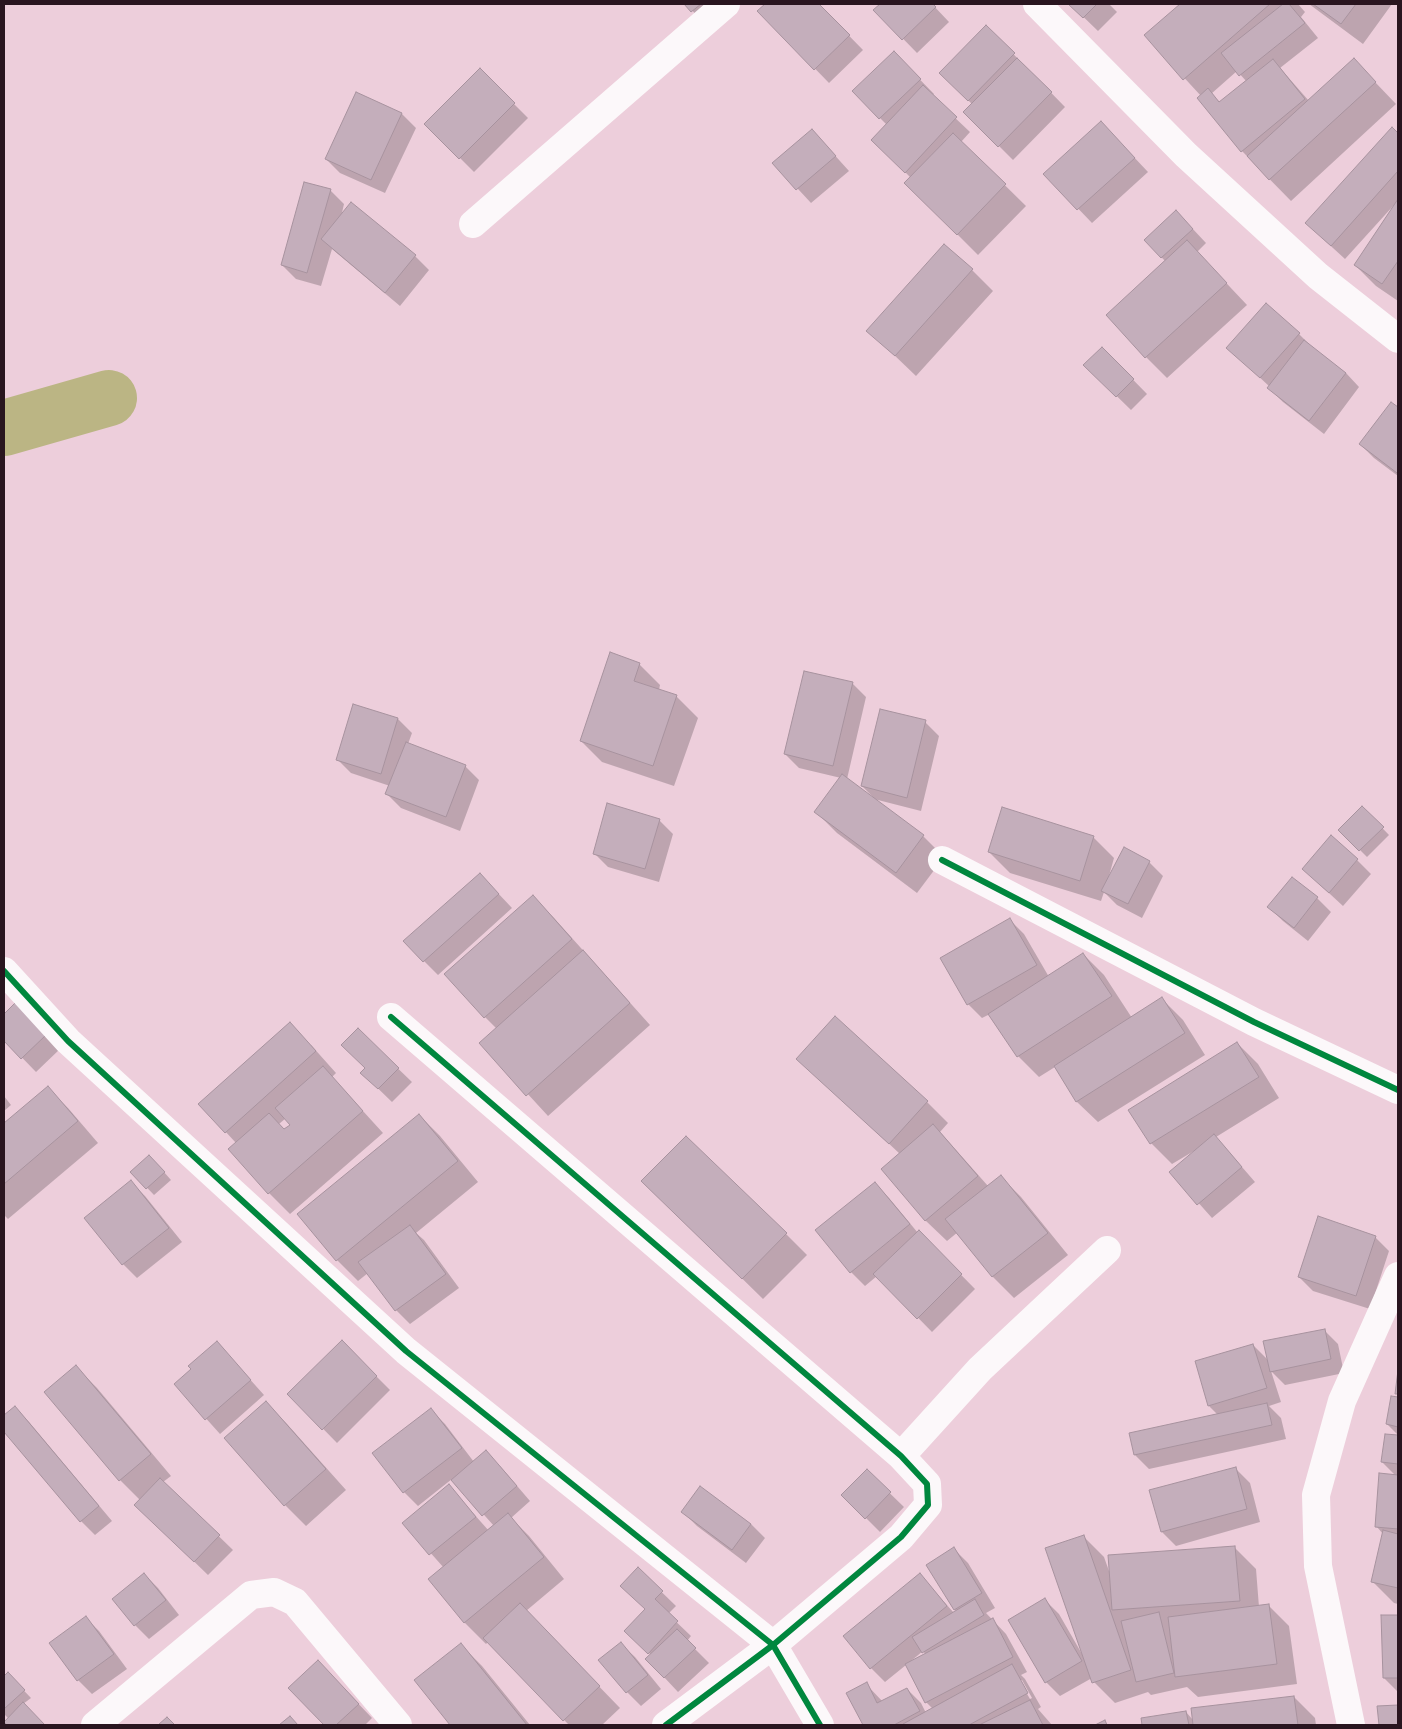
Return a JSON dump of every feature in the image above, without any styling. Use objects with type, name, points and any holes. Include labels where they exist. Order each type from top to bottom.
[{"type":"street","points":[[473,224],[726,4]]},
{"type":"street","points":[[1037,4],[1194,162],[1318,276],[1398,339]]},
{"type":"street","points":[[942,860],[1254,1022],[1398,1090]]},
{"type":"street","points":[[4,971],[68,1041],[406,1351],[772,1645],[820,1725]]},
{"type":"street","points":[[391,1017],[901,1456],[926,1484],[928,1505],[901,1537],[772,1645],[666,1725]]},
{"type":"street","points":[[901,1456],[980,1369],[1107,1250]]},
{"type":"street","points":[[1350,1725],[1318,1566],[1316,1495],[1342,1401],[1398,1276]]},
{"type":"street","points":[[96,1725],[251,1595],[274,1592],[295,1602],[398,1725]]},
{"type":"building","points":[[684,4],[701,4],[691,12]]},
{"type":"building","points":[[765,4],[819,4],[850,35],[814,70],[757,11]]},
{"type":"building","points":[[880,4],[933,4],[936,7],[902,40],[873,10]]},
{"type":"building","points":[[1068,4],[1097,4],[1083,18]]},
{"type":"building","points":[[1180,4],[1270,4],[1183,80],[1144,35]]},
{"type":"building","points":[[1283,4],[1289,4],[1305,23],[1239,76],[1221,53]]},
{"type":"building","points":[[1313,4],[1356,4],[1341,24]]},
{"type":"building","points":[[986,25],[1015,53],[968,101],[939,73]]},
{"type":"building","points":[[894,51],[921,79],[879,119],[852,91]]},
{"type":"building","points":[[1017,58],[1052,92],[998,147],[963,112]]},
{"type":"building","points":[[1354,58],[1376,82],[1269,180],[1247,156]]},
{"type":"building","points":[[1273,59],[1305,99],[1241,152],[1197,98],[1208,88],[1219,102]]},
{"type":"building","points":[[480,68],[515,103],[459,159],[424,124]]},
{"type":"building","points":[[923,85],[957,117],[905,173],[871,140]]},
{"type":"building","points":[[356,92],[402,113],[371,180],[325,159]]},
{"type":"building","points":[[1101,121],[1135,158],[1077,210],[1043,174]]},
{"type":"building","points":[[1392,127],[1398,133],[1398,171],[1331,246],[1305,223]]},
{"type":"building","points":[[812,129],[836,156],[796,190],[772,163]]},
{"type":"building","points":[[953,133],[1006,184],[957,235],[904,183]]},
{"type":"building","points":[[304,182],[331,189],[307,273],[281,265]]},
{"type":"building","points":[[1398,199],[1398,261],[1382,284],[1354,265]]},
{"type":"building","points":[[351,202],[416,255],[385,293],[321,239]]},
{"type":"building","points":[[1176,210],[1193,229],[1161,258],[1144,240]]},
{"type":"building","points":[[1187,240],[1227,283],[1145,358],[1106,315]]},
{"type":"building","points":[[944,244],[973,269],[895,356],[866,331]]},
{"type":"building","points":[[1266,303],[1300,333],[1260,378],[1226,348]]},
{"type":"building","points":[[1304,340],[1346,373],[1309,421],[1267,388]]},
{"type":"building","points":[[1102,347],[1134,379],[1116,397],[1083,365]]},
{"type":"building","points":[[1391,402],[1398,407],[1397,473],[1359,444]]},
{"type":"building","points":[[610,652],[640,663],[634,681],[677,695],[653,766],[580,741]]},
{"type":"building","points":[[804,671],[853,682],[833,766],[784,754]]},
{"type":"building","points":[[353,704],[398,718],[381,774],[336,760]]},
{"type":"building","points":[[880,709],[926,720],[907,798],[861,786]]},
{"type":"building","points":[[406,742],[466,765],[446,817],[385,794]]},
{"type":"building","points":[[842,774],[924,835],[896,873],[814,812]]},
{"type":"building","points":[[607,803],[660,819],[645,869],[593,854]]},
{"type":"building","points":[[1362,806],[1384,827],[1359,851],[1338,830]]},
{"type":"building","points":[[1002,807],[1094,836],[1080,881],[988,852]]},
{"type":"building","points":[[1331,835],[1358,859],[1329,893],[1302,869]]},
{"type":"building","points":[[1124,847],[1150,861],[1128,904],[1101,891]]},
{"type":"building","points":[[480,873],[499,894],[423,962],[403,941]]},
{"type":"building","points":[[1292,877],[1318,897],[1294,928],[1267,907]]},
{"type":"building","points":[[533,895],[572,939],[484,1018],[444,974]]},
{"type":"building","points":[[1010,918],[1037,965],[967,1005],[940,958]]},
{"type":"building","points":[[583,950],[630,1003],[526,1096],[479,1043]]},
{"type":"building","points":[[1083,953],[1112,996],[1017,1057],[988,1014]]},
{"type":"building","points":[[1162,997],[1185,1033],[1076,1102],[1054,1066]]},
{"type":"building","points":[[16,1002],[47,1034],[21,1059],[4,1041],[4,1014]]},
{"type":"building","points":[[835,1016],[928,1101],[889,1144],[796,1059]]},
{"type":"building","points":[[290,1022],[316,1051],[225,1133],[198,1104]]},
{"type":"building","points":[[358,1028],[399,1068],[378,1089],[360,1073],[365,1068],[341,1045]]},
{"type":"building","points":[[1237,1042],[1259,1077],[1150,1144],[1128,1110]]},
{"type":"building","points":[[323,1066],[363,1111],[268,1194],[228,1149],[269,1113],[284,1129],[290,1125],[275,1108]]},
{"type":"building","points":[[48,1086],[78,1121],[4,1184],[4,1123]]},
{"type":"building","points":[[419,1114],[458,1161],[336,1261],[297,1214]]},
{"type":"building","points":[[933,1124],[978,1176],[925,1221],[881,1169]]},
{"type":"building","points":[[1214,1134],[1242,1167],[1197,1205],[1169,1172]]},
{"type":"building","points":[[686,1136],[787,1233],[742,1279],[641,1181]]},
{"type":"building","points":[[149,1155],[165,1172],[146,1189],[130,1172]]},
{"type":"building","points":[[1001,1175],[1048,1233],[992,1277],[945,1219]]},
{"type":"building","points":[[131,1180],[169,1228],[122,1265],[84,1218]]},
{"type":"building","points":[[875,1182],[910,1224],[850,1273],[815,1230]]},
{"type":"building","points":[[1318,1216],[1376,1236],[1356,1296],[1298,1277]]},
{"type":"building","points":[[410,1225],[446,1274],[395,1311],[358,1262]]},
{"type":"building","points":[[919,1230],[962,1274],[917,1319],[873,1274]]},
{"type":"building","points":[[1325,1329],[1331,1359],[1270,1372],[1263,1341]]},
{"type":"building","points":[[342,1340],[377,1376],[322,1430],[287,1394]]},
{"type":"building","points":[[217,1341],[251,1380],[205,1420],[174,1384],[191,1369],[188,1366]]},
{"type":"building","points":[[1253,1344],[1267,1388],[1208,1406],[1195,1361]]},
{"type":"building","points":[[76,1365],[151,1454],[119,1481],[44,1392]]},
{"type":"building","points":[[1398,1370],[1398,1394],[1395,1394]]},
{"type":"building","points":[[1391,1396],[1398,1397],[1398,1427],[1386,1424]]},
{"type":"building","points":[[266,1401],[326,1469],[284,1506],[224,1438]]},
{"type":"building","points":[[1267,1403],[1272,1425],[1134,1455],[1129,1433]]},
{"type":"building","points":[[15,1406],[99,1506],[80,1522],[4,1432],[4,1415]]},
{"type":"building","points":[[431,1408],[462,1448],[403,1493],[372,1453]]},
{"type":"building","points":[[1385,1434],[1398,1435],[1398,1464],[1381,1462]]},
{"type":"building","points":[[486,1450],[517,1486],[482,1516],[451,1480]]},
{"type":"building","points":[[1236,1467],[1247,1509],[1161,1532],[1149,1490]]},
{"type":"building","points":[[867,1469],[891,1492],[865,1519],[841,1495]]},
{"type":"building","points":[[1379,1473],[1398,1475],[1398,1529],[1375,1527]]},
{"type":"building","points":[[160,1478],[220,1535],[194,1562],[134,1505]]},
{"type":"building","points":[[449,1484],[476,1517],[429,1555],[402,1523]]},
{"type":"building","points":[[700,1486],[751,1524],[732,1550],[681,1512]]},
{"type":"building","points":[[508,1513],[544,1557],[464,1623],[428,1579]]},
{"type":"building","points":[[1383,1530],[1398,1534],[1398,1588],[1371,1582]]},
{"type":"building","points":[[1084,1535],[1131,1670],[1092,1683],[1045,1548]]},
{"type":"building","points":[[1235,1546],[1240,1601],[1112,1610],[1108,1555]]},
{"type":"building","points":[[954,1547],[982,1593],[954,1610],[926,1565]]},
{"type":"building","points":[[638,1567],[663,1591],[655,1599],[678,1621],[648,1654],[624,1631],[645,1609],[620,1586]]},
{"type":"building","points":[[144,1573],[166,1600],[134,1626],[112,1599]]},
{"type":"building","points":[[920,1573],[947,1606],[870,1669],[843,1636]]},
{"type":"building","points":[[1045,1598],[1082,1661],[1045,1683],[1008,1620]]},
{"type":"building","points":[[975,1599],[984,1615],[922,1653],[912,1637]]},
{"type":"building","points":[[520,1603],[600,1686],[563,1721],[483,1638]]},
{"type":"building","points":[[1269,1604],[1277,1664],[1175,1677],[1168,1617]]},
{"type":"building","points":[[1159,1612],[1174,1673],[1136,1682],[1121,1621]]},
{"type":"building","points":[[1381,1615],[1398,1615],[1398,1678],[1383,1678]]},
{"type":"building","points":[[86,1616],[114,1654],[77,1681],[49,1643]]},
{"type":"building","points":[[993,1618],[1013,1657],[925,1703],[905,1664]]},
{"type":"building","points":[[677,1629],[696,1648],[664,1678],[645,1659]]},
{"type":"building","points":[[621,1642],[648,1675],[626,1693],[598,1660]]},
{"type":"building","points":[[461,1643],[527,1725],[450,1725],[414,1680]]},
{"type":"building","points":[[318,1660],[359,1704],[336,1725],[324,1725],[288,1688]]},
{"type":"building","points":[[1012,1664],[1028,1693],[969,1725],[903,1724]]},
{"type":"building","points":[[8,1672],[25,1690],[4,1709],[4,1676]]},
{"type":"building","points":[[867,1682],[877,1703],[907,1688],[920,1711],[894,1725],[863,1725],[846,1693]]},
{"type":"building","points":[[1294,1696],[1298,1725],[1193,1725],[1191,1708]]},
{"type":"building","points":[[1030,1700],[1043,1725],[979,1725]]},
{"type":"building","points":[[23,1702],[45,1725],[7,1725],[4,1722]]},
{"type":"building","points":[[1398,1705],[1398,1725],[1379,1725],[1377,1706]]},
{"type":"building","points":[[1186,1711],[1189,1725],[1142,1725],[1141,1718]]},
{"type":"building","points":[[290,1716],[298,1725],[279,1725]]},
{"type":"building","points":[[167,1717],[175,1725],[158,1725]]},
{"type":"building","points":[[1105,1720],[1107,1725],[1095,1725]]},
{"type":"waterway","points":[[4,428],[109,398]]},
{"type":"cycle path","points":[[942,860],[1254,1022],[1398,1090]]},
{"type":"cycle path","points":[[4,971],[68,1041],[406,1351],[773,1645],[820,1725]]},
{"type":"cycle path","points":[[391,1017],[901,1456],[927,1484],[928,1505],[901,1537],[773,1645],[666,1725]]}]
